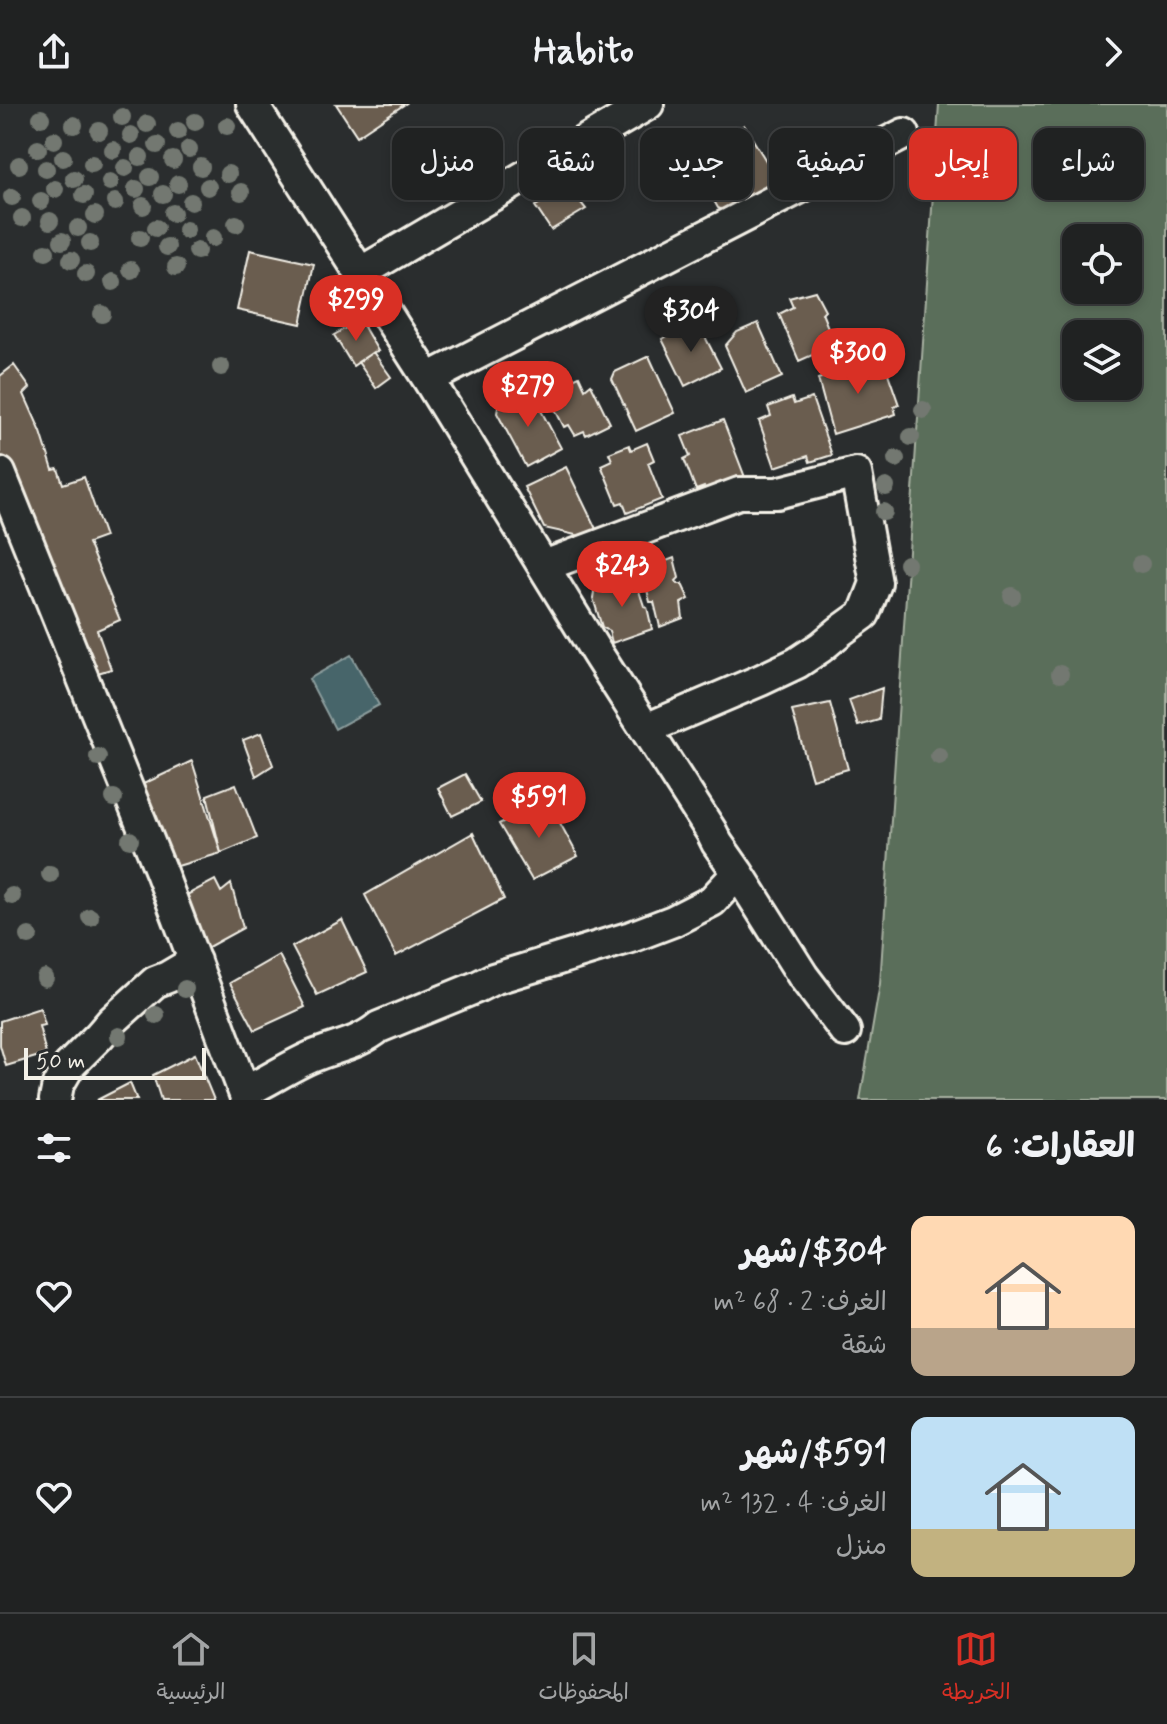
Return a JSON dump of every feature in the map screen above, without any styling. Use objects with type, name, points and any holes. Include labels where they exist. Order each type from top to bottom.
[{"type":"street","points":[[252,104],[428,379],[717,843],[803,976],[845,1031]]},
{"type":"street","points":[[360,273],[648,104]]},
{"type":"street","points":[[428,379],[904,134]]},
{"type":"street","points":[[0,473],[246,1096],[313,1056],[350,1044],[379,1027],[493,979],[673,921],[712,901],[738,873]]},
{"type":"street","points":[[544,566],[739,493],[777,493],[856,473],[876,583],[864,614],[797,663],[646,729]]},
{"type":"street","points":[[55,1100],[58,1085],[69,1066],[112,1021],[155,982],[195,961]]},
{"type":"green space","points":[[939,104],[1167,104],[1167,1100],[860,1100],[880,984],[933,200],[1017,200],[1017,128],[937,128]]},
{"type":"water","points":[[351,655],[379,705],[335,729],[309,679]]},
{"type":"building","points":[[336,104],[405,104],[357,136]]},
{"type":"building","points":[[753,140],[769,166],[769,189],[753,198]]},
{"type":"building","points":[[546,200],[579,200],[586,209],[551,230],[535,206]]},
{"type":"building","points":[[714,200],[749,200],[728,212],[718,208]]},
{"type":"building","points":[[250,250],[314,264],[301,324],[237,310]]},
{"type":"building","points":[[815,291],[825,310],[822,313],[835,345],[799,361],[779,314],[793,307],[789,298]]},
{"type":"building","points":[[360,320],[378,351],[353,366],[334,335]]},
{"type":"building","points":[[697,321],[721,368],[685,386],[662,339]]},
{"type":"building","points":[[758,323],[782,377],[746,393],[725,346],[737,332]]},
{"type":"building","points":[[373,352],[391,377],[376,388],[358,362]]},
{"type":"building","points":[[649,356],[675,413],[636,431],[612,379],[615,372]]},
{"type":"building","points":[[872,362],[885,365],[899,405],[894,407],[896,414],[833,434],[818,379]]},
{"type":"building","points":[[14,365],[30,388],[24,394],[53,470],[58,469],[63,484],[84,477],[105,537],[88,543],[120,620],[97,630],[111,669],[91,675],[0,455],[0,376]]},
{"type":"building","points":[[579,376],[585,389],[591,384],[610,423],[586,435],[584,431],[575,435],[569,425],[564,427],[546,392]]},
{"type":"building","points":[[521,394],[537,403],[561,448],[526,467],[497,413],[499,402]]},
{"type":"building","points":[[792,398],[794,404],[812,398],[832,455],[810,462],[808,456],[775,467],[759,421],[771,416],[768,407]]},
{"type":"building","points":[[723,420],[746,480],[707,496],[704,487],[696,490],[684,459],[690,456],[682,436]]},
{"type":"building","points":[[647,443],[654,460],[648,463],[662,499],[627,513],[623,502],[617,504],[601,465],[612,460],[609,453],[629,445],[631,450]]},
{"type":"building","points":[[566,467],[596,529],[589,538],[544,528],[524,487]]},
{"type":"building","points":[[674,558],[679,578],[676,581],[682,584],[689,599],[681,603],[683,618],[660,627],[644,578],[664,571],[661,563]]},
{"type":"building","points":[[634,576],[652,629],[612,643],[609,631],[602,627],[593,598],[595,586]]},
{"type":"building","points":[[882,688],[879,720],[858,726],[849,700]]},
{"type":"building","points":[[830,703],[848,769],[812,779],[792,711]]},
{"type":"building","points":[[261,733],[273,765],[256,776],[243,740]]},
{"type":"building","points":[[192,761],[221,853],[171,868],[141,785]]},
{"type":"building","points":[[465,774],[481,802],[452,816],[438,788]]},
{"type":"building","points":[[236,784],[257,838],[221,853],[207,795]]},
{"type":"building","points":[[547,799],[578,856],[532,880],[499,824]]},
{"type":"building","points":[[473,833],[504,899],[396,956],[365,895]]},
{"type":"building","points":[[215,880],[221,892],[231,884],[243,928],[201,951],[181,898]]},
{"type":"building","points":[[342,920],[367,972],[317,995],[292,947]]},
{"type":"building","points":[[279,955],[305,1007],[255,1030],[230,983]]},
{"type":"building","points":[[40,1008],[45,1025],[39,1026],[46,1054],[6,1066],[0,1045],[0,1021]]},
{"type":"building","points":[[195,1054],[214,1100],[161,1100],[153,1075]]},
{"type":"building","points":[[130,1083],[137,1100],[97,1100]]}]
